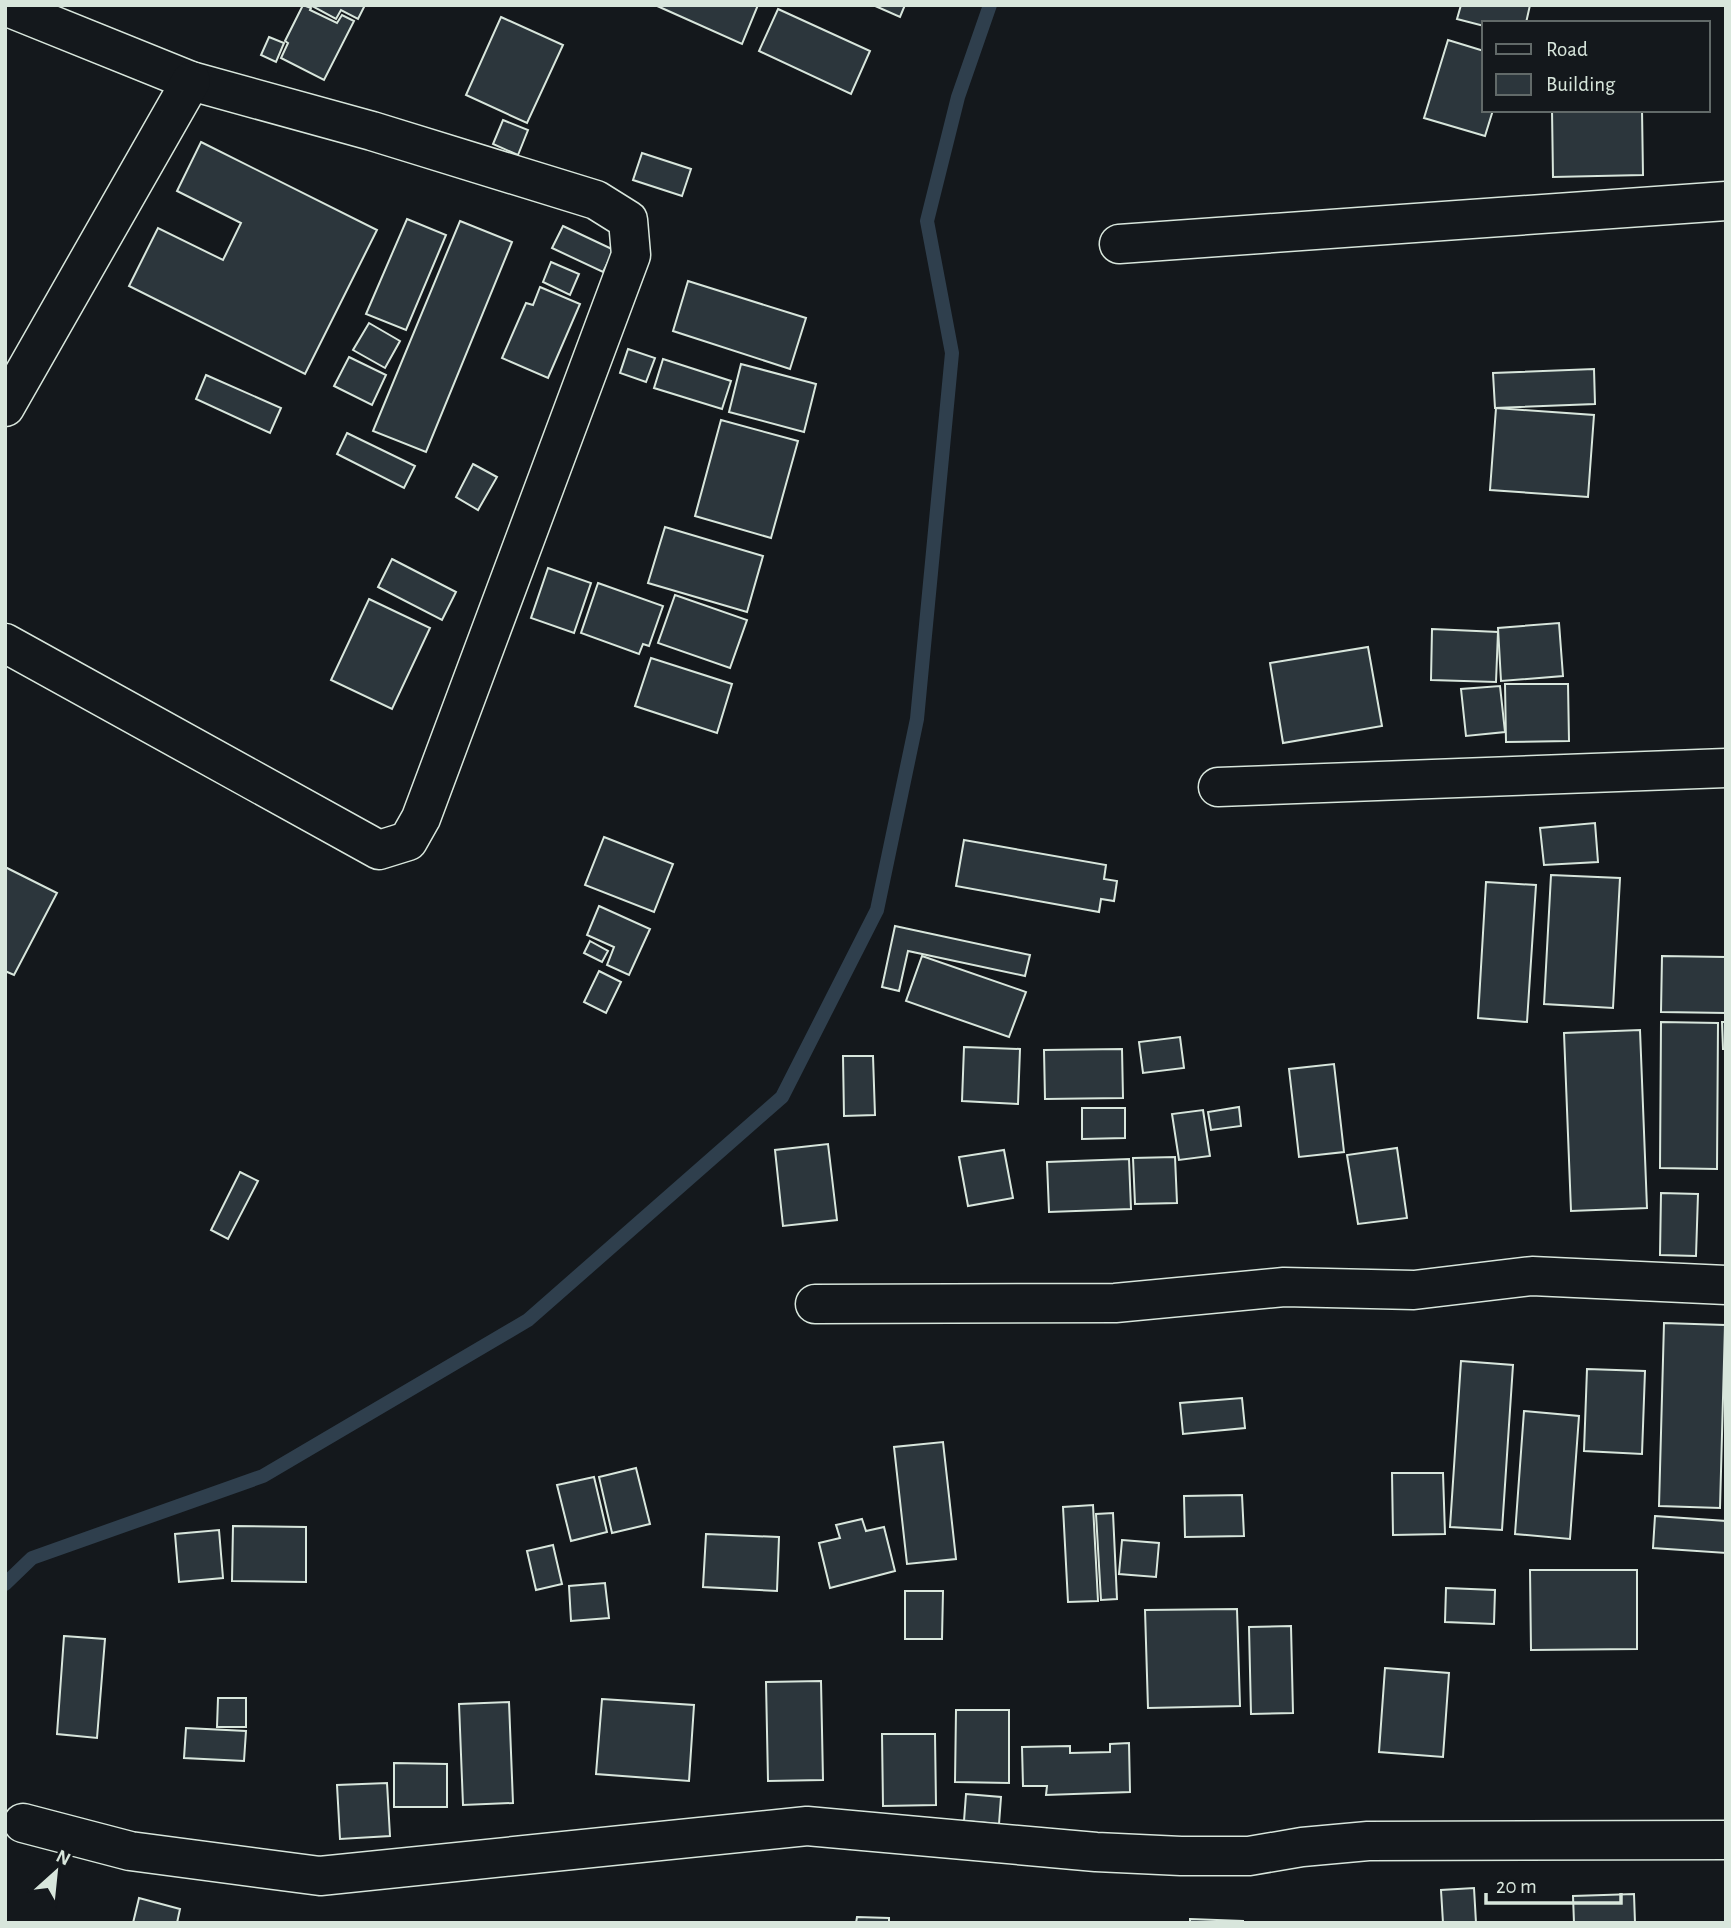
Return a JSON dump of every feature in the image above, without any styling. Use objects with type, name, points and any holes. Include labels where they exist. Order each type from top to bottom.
[{"type":"street","points":[[5,6],[191,81],[372,131],[596,200],[628,220],[631,255],[421,818],[408,841],[379,850],[5,643]]},
{"type":"street","points":[[5,407],[191,81]]},
{"type":"street","points":[[1119,244],[1726,201]]},
{"type":"street","points":[[1219,787],[1726,768]]},
{"type":"street","points":[[815,1304],[1115,1303],[1284,1287],[1414,1290],[1532,1276],[1726,1285]]},
{"type":"street","points":[[23,1823],[130,1851],[320,1876],[807,1826],[1096,1852],[1181,1856],[1249,1856],[1302,1847],[1368,1841],[1726,1840]]},
{"type":"building","points":[[303,5],[337,23],[342,15],[354,21],[324,80],[281,58],[288,43],[285,41]]},
{"type":"building","points":[[365,5],[358,19],[341,10],[336,19],[312,6]]},
{"type":"building","points":[[655,5],[758,5],[742,44]]},
{"type":"building","points":[[873,5],[905,5],[900,17]]},
{"type":"building","points":[[1461,5],[1530,5],[1526,21],[1482,21],[1482,25],[1457,19]]},
{"type":"building","points":[[778,9],[870,51],[851,94],[759,51]]},
{"type":"building","points":[[501,17],[563,45],[527,123],[466,95]]},
{"type":"building","points":[[269,37],[284,43],[276,62],[261,55]]},
{"type":"building","points":[[1448,40],[1482,50],[1482,112],[1492,112],[1485,136],[1424,118]]},
{"type":"building","points":[[1552,112],[1642,112],[1643,175],[1553,177]]},
{"type":"building","points":[[503,120],[528,130],[518,155],[493,144]]},
{"type":"building","points":[[201,142],[377,230],[305,374],[129,286],[158,228],[223,260],[241,223],[177,191]]},
{"type":"building","points":[[642,153],[691,169],[682,196],[633,180]]},
{"type":"building","points":[[407,219],[446,235],[406,330],[366,314]]},
{"type":"building","points":[[460,221],[512,242],[426,452],[373,431]]},
{"type":"building","points":[[563,226],[614,250],[603,272],[552,248]]},
{"type":"building","points":[[551,262],[579,274],[570,295],[543,282]]},
{"type":"building","points":[[688,281],[806,318],[790,369],[673,331]]},
{"type":"building","points":[[540,287],[580,304],[548,378],[502,358],[526,303],[533,305]]},
{"type":"building","points":[[369,323],[400,341],[385,368],[353,350]]},
{"type":"building","points":[[628,349],[655,358],[646,382],[620,373]]},
{"type":"building","points":[[349,357],[386,375],[372,405],[334,386]]},
{"type":"building","points":[[663,359],[731,381],[722,409],[654,388]]},
{"type":"building","points":[[741,364],[816,384],[804,432],[729,412]]},
{"type":"building","points":[[1594,369],[1595,404],[1495,408],[1493,373]]},
{"type":"building","points":[[206,375],[281,408],[270,433],[196,399]]},
{"type":"building","points":[[1496,408],[1594,415],[1588,497],[1490,490]]},
{"type":"building","points":[[721,420],[798,441],[771,538],[695,516]]},
{"type":"building","points":[[347,433],[415,466],[404,488],[337,454]]},
{"type":"building","points":[[473,464],[497,477],[478,510],[456,497]]},
{"type":"building","points":[[665,527],[763,556],[747,612],[648,583]]},
{"type":"building","points":[[392,559],[456,592],[442,620],[378,587]]},
{"type":"building","points":[[548,568],[591,583],[574,633],[531,618]]},
{"type":"building","points":[[598,583],[663,606],[649,646],[643,644],[639,654],[581,633]]},
{"type":"building","points":[[675,595],[747,620],[730,668],[658,643]]},
{"type":"building","points":[[369,599],[430,628],[392,709],[331,680]]},
{"type":"building","points":[[1559,623],[1563,676],[1501,681],[1498,628]]},
{"type":"building","points":[[1432,629],[1498,632],[1496,682],[1431,680]]},
{"type":"building","points":[[1368,647],[1382,726],[1283,743],[1270,663]]},
{"type":"building","points":[[651,658],[732,684],[717,733],[635,706]]},
{"type":"building","points":[[1505,684],[1568,684],[1569,741],[1506,742]]},
{"type":"building","points":[[1500,686],[1505,732],[1466,736],[1461,689]]},
{"type":"building","points":[[1595,823],[1598,862],[1544,865],[1540,828]]},
{"type":"building","points":[[604,837],[673,864],[654,912],[585,885]]},
{"type":"building","points":[[964,840],[1106,865],[1104,879],[1117,881],[1114,901],[1101,899],[1099,912],[956,886]]},
{"type":"building","points":[[5,867],[57,893],[14,975],[5,971]]},
{"type":"building","points":[[1551,875],[1620,878],[1613,1008],[1544,1004]]},
{"type":"building","points":[[1486,882],[1536,885],[1527,1022],[1478,1018]]},
{"type":"building","points":[[599,906],[650,929],[629,975],[607,965],[614,947],[587,935]]},
{"type":"building","points":[[895,926],[1030,955],[1025,976],[908,951],[899,991],[882,987]]},
{"type":"building","points":[[590,941],[608,951],[602,962],[584,953]]},
{"type":"building","points":[[922,956],[1026,992],[1009,1037],[906,1001]]},
{"type":"building","points":[[1662,956],[1726,957],[1726,1013],[1661,1012]]},
{"type":"building","points":[[599,971],[621,982],[606,1013],[584,1002]]},
{"type":"building","points":[[1661,1022],[1718,1023],[1717,1169],[1660,1168]]},
{"type":"building","points":[[1722,1022],[1726,1022],[1726,1049],[1723,1049]]},
{"type":"building","points":[[1640,1030],[1647,1208],[1571,1211],[1564,1033]]},
{"type":"building","points":[[1180,1037],[1184,1068],[1143,1073],[1139,1042]]},
{"type":"building","points":[[964,1047],[1020,1049],[1018,1104],[962,1101]]},
{"type":"building","points":[[1122,1049],[1123,1098],[1045,1099],[1044,1050]]},
{"type":"building","points":[[843,1056],[873,1056],[875,1115],[844,1116]]},
{"type":"building","points":[[1334,1064],[1344,1152],[1299,1157],[1289,1069]]},
{"type":"building","points":[[1239,1107],[1241,1126],[1211,1130],[1208,1112]]},
{"type":"building","points":[[1082,1108],[1125,1108],[1125,1138],[1082,1139]]},
{"type":"building","points":[[1203,1110],[1210,1156],[1179,1160],[1172,1114]]},
{"type":"building","points":[[828,1144],[837,1220],[783,1226],[775,1150]]},
{"type":"building","points":[[1397,1148],[1407,1218],[1358,1224],[1347,1155]]},
{"type":"building","points":[[1004,1150],[1013,1198],[968,1206],[959,1157]]},
{"type":"building","points":[[1175,1157],[1177,1203],[1135,1204],[1133,1158]]},
{"type":"building","points":[[1129,1159],[1131,1209],[1049,1212],[1047,1162]]},
{"type":"building","points":[[240,1172],[258,1181],[228,1239],[211,1230]]},
{"type":"building","points":[[1661,1193],[1698,1194],[1696,1256],[1660,1255]]},
{"type":"building","points":[[1664,1323],[1725,1325],[1720,1508],[1659,1506]]},
{"type":"building","points":[[1461,1361],[1513,1365],[1502,1530],[1450,1527]]},
{"type":"building","points":[[1587,1369],[1645,1371],[1642,1454],[1584,1451]]},
{"type":"building","points":[[1242,1398],[1245,1428],[1183,1434],[1180,1403]]},
{"type":"building","points":[[1524,1411],[1579,1416],[1570,1539],[1515,1534]]},
{"type":"building","points":[[943,1442],[956,1559],[907,1564],[894,1447]]},
{"type":"building","points":[[636,1468],[650,1524],[612,1533],[599,1477]]},
{"type":"building","points":[[1392,1473],[1443,1473],[1445,1534],[1393,1535]]},
{"type":"building","points":[[594,1477],[607,1532],[571,1541],[557,1485]]},
{"type":"building","points":[[1242,1495],[1244,1536],[1185,1537],[1184,1496]]},
{"type":"building","points":[[1093,1505],[1098,1601],[1068,1602],[1063,1507]]},
{"type":"building","points":[[1113,1513],[1117,1599],[1101,1600],[1096,1514]]},
{"type":"building","points":[[1655,1516],[1726,1521],[1726,1553],[1653,1548]]},
{"type":"building","points":[[862,1519],[866,1531],[884,1527],[895,1571],[830,1588],[819,1543],[840,1538],[836,1525]]},
{"type":"building","points":[[233,1526],[306,1527],[306,1582],[232,1581]]},
{"type":"building","points":[[219,1530],[223,1578],[179,1582],[175,1534]]},
{"type":"building","points":[[706,1534],[779,1537],[777,1591],[703,1587]]},
{"type":"building","points":[[1122,1540],[1159,1543],[1156,1577],[1119,1574]]},
{"type":"building","points":[[553,1545],[562,1584],[536,1590],[527,1551]]},
{"type":"building","points":[[1530,1570],[1637,1570],[1637,1649],[1531,1650]]},
{"type":"building","points":[[605,1583],[609,1618],[571,1621],[569,1586]]},
{"type":"building","points":[[1446,1588],[1495,1590],[1494,1624],[1445,1622]]},
{"type":"building","points":[[905,1591],[943,1591],[942,1639],[905,1639]]},
{"type":"building","points":[[1237,1609],[1240,1706],[1148,1708],[1145,1610]]},
{"type":"building","points":[[1291,1626],[1293,1713],[1251,1714],[1249,1627]]},
{"type":"building","points":[[64,1636],[105,1639],[97,1738],[57,1734]]},
{"type":"building","points":[[1385,1668],[1449,1673],[1443,1757],[1379,1752]]},
{"type":"building","points":[[821,1681],[823,1780],[768,1781],[766,1682]]},
{"type":"building","points":[[218,1698],[246,1698],[246,1727],[217,1727]]},
{"type":"building","points":[[602,1699],[694,1705],[689,1781],[596,1774]]},
{"type":"building","points":[[509,1702],[513,1803],[463,1805],[459,1704]]},
{"type":"building","points":[[956,1710],[1009,1710],[1009,1783],[955,1782]]},
{"type":"building","points":[[186,1728],[246,1731],[244,1761],[184,1758]]},
{"type":"building","points":[[882,1734],[935,1734],[936,1805],[883,1806]]},
{"type":"building","points":[[1129,1743],[1130,1792],[1046,1795],[1047,1786],[1023,1786],[1022,1747],[1070,1746],[1070,1753],[1110,1752],[1110,1744]]},
{"type":"building","points":[[394,1763],[447,1764],[447,1807],[394,1807]]},
{"type":"building","points":[[387,1783],[390,1836],[340,1839],[337,1785]]},
{"type":"building","points":[[966,1794],[1001,1797],[999,1824],[964,1821]]},
{"type":"building","points":[[1474,1888],[1476,1923],[1443,1923],[1441,1890]]},
{"type":"building","points":[[1634,1894],[1635,1923],[1574,1923],[1573,1896]]},
{"type":"building","points":[[139,1898],[180,1909],[177,1923],[133,1923]]},
{"type":"building","points":[[857,1917],[889,1918],[889,1923],[856,1923]]},
{"type":"building","points":[[1190,1919],[1243,1921],[1243,1923],[1190,1923]]},
{"type":"waterway","points":[[5,1584],[32,1558],[263,1476],[528,1320],[782,1097],[877,910],[917,719],[952,353],[927,221],[958,97],[990,5]]}]
